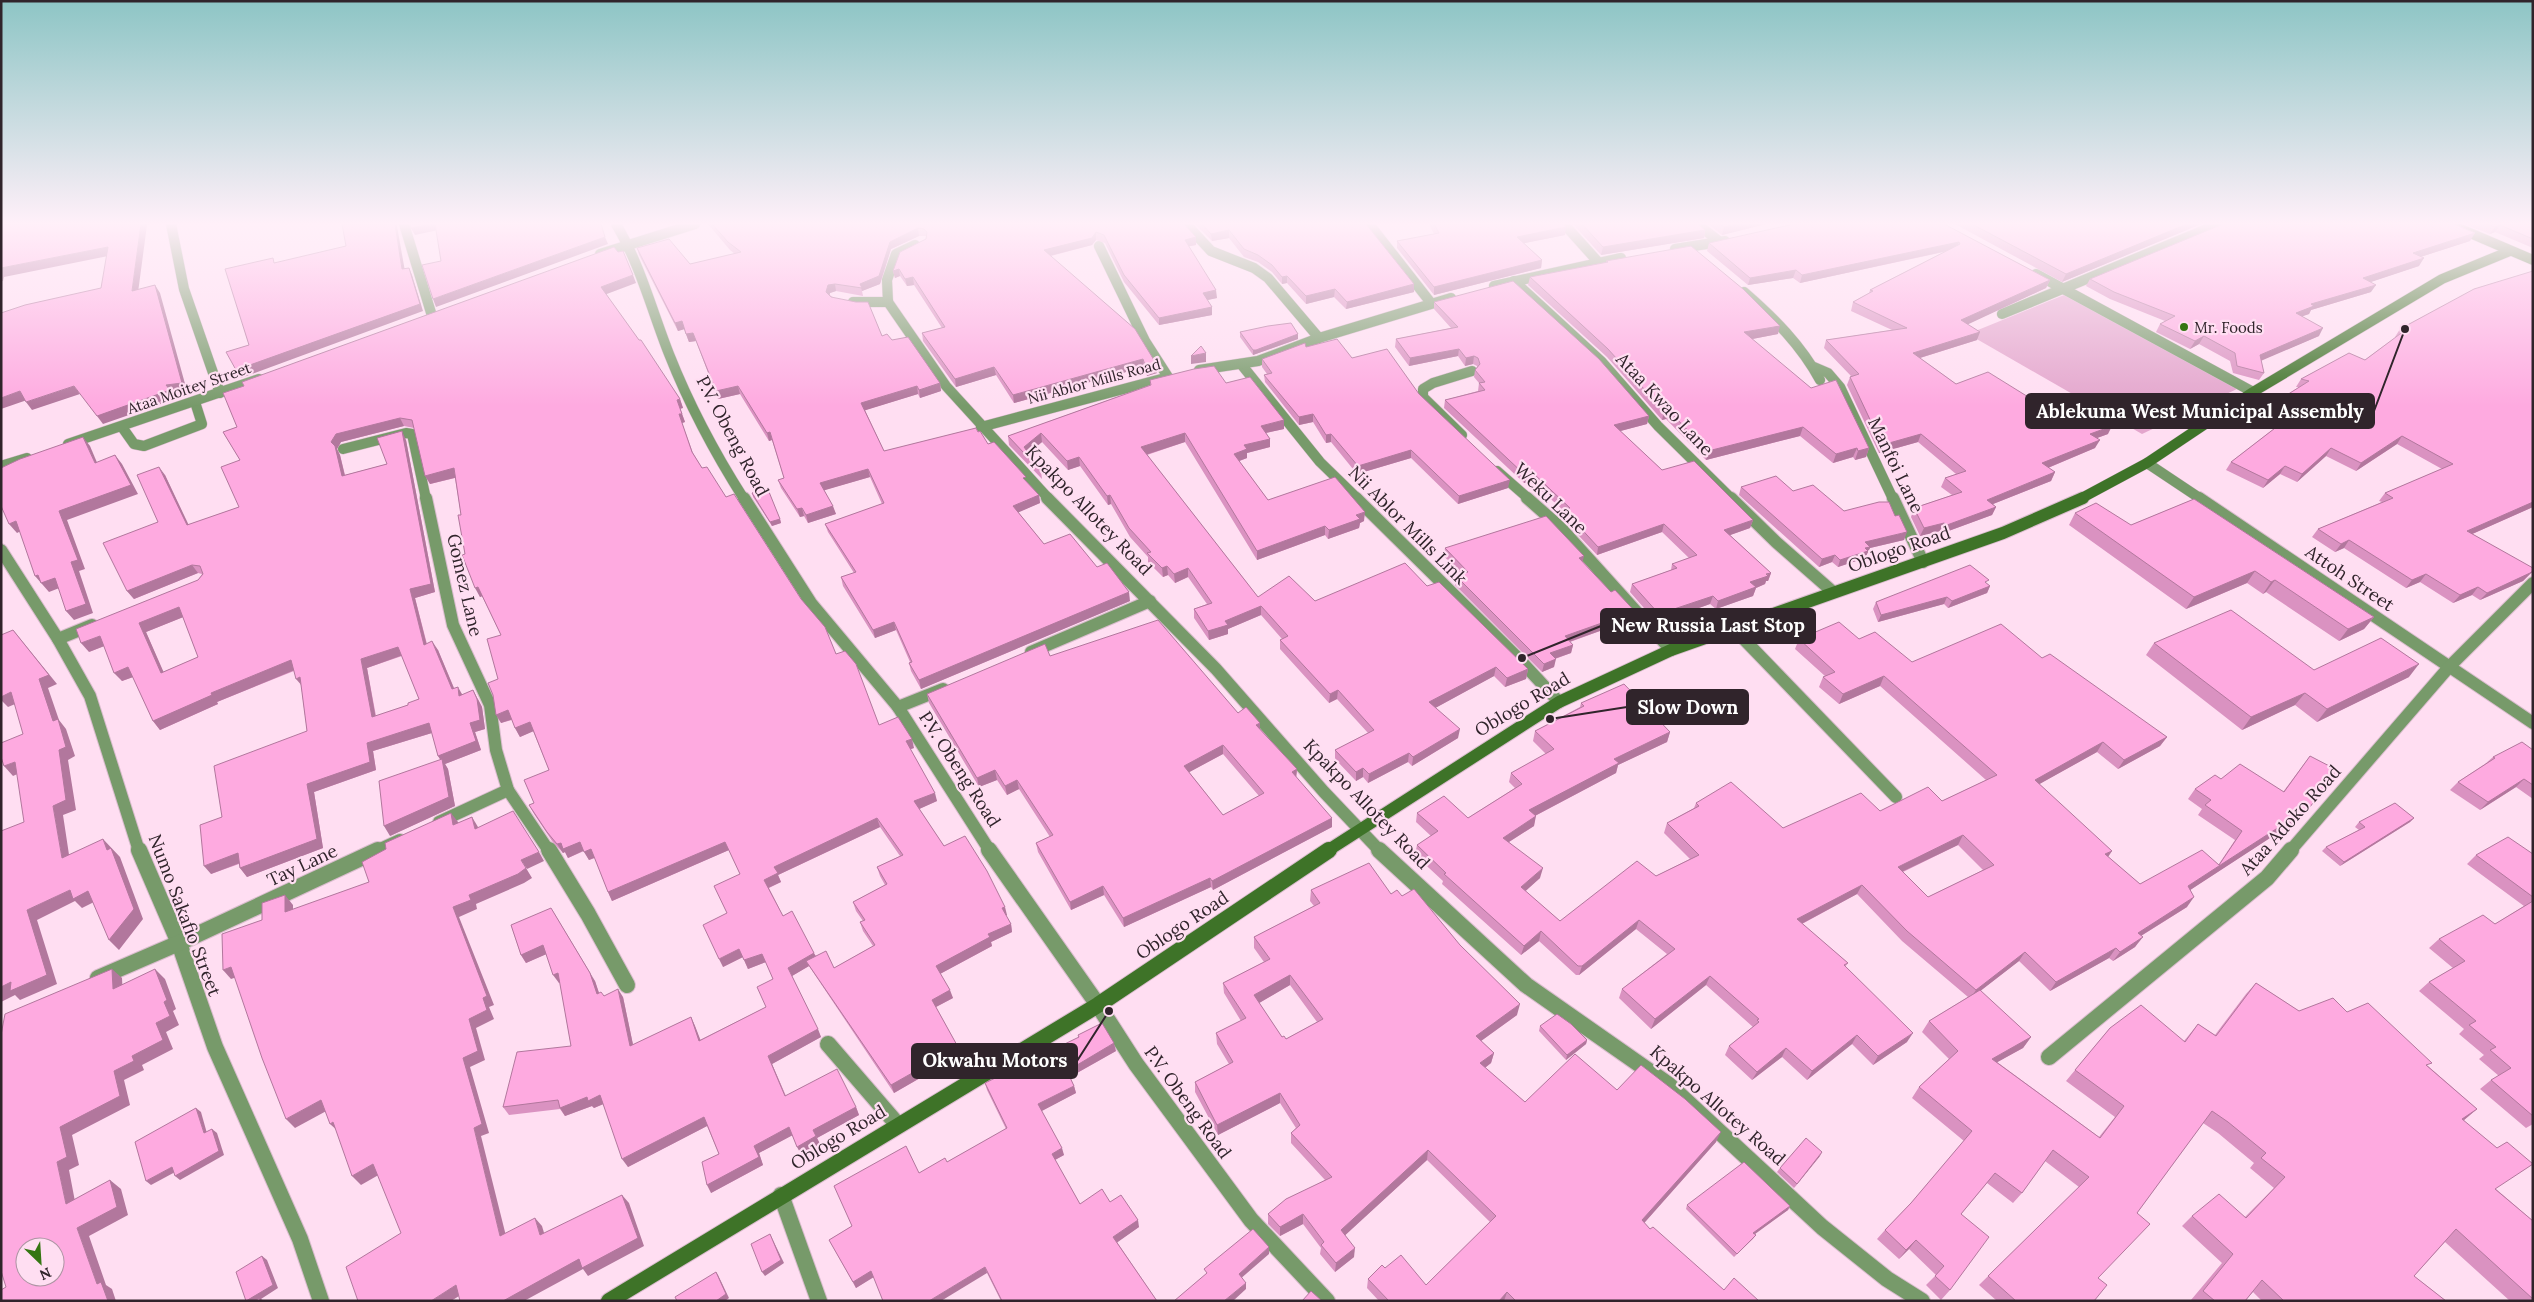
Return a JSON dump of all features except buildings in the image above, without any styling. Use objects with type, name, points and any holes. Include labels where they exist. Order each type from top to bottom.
[{"type":"main road","name":"Oblogo Road","points":[[609,1301],[897,1124],[1098,1005],[1359,830],[1559,702],[1671,650],[1923,562],[2045,515],[2085,497],[2147,463],[2253,392],[2432,285]]},
{"type":"street","points":[[182,285],[185,297],[207,350],[220,393]]},
{"type":"street","points":[[422,285],[432,316]]},
{"type":"street","name":"P.V. Obeng Road","points":[[644,285],[674,364],[694,408],[741,494],[811,603],[898,707],[998,864],[1098,1005],[1136,1064],[1251,1220],[1327,1301]]},
{"type":"street","points":[[843,300],[859,303],[888,302],[887,285]]},
{"type":"street","points":[[1118,285],[1145,341],[1176,375]]},
{"type":"street","points":[[1274,285],[1319,338]]},
{"type":"street","points":[[1417,285],[1431,303]]},
{"type":"street","points":[[1486,288],[1499,285]]},
{"type":"street","name":"Ataa Kwao Lane","points":[[1518,285],[1602,362],[1658,426],[1776,542],[1833,592]]},
{"type":"street","name":"Manfoi Lane","points":[[1736,285],[1783,328],[1814,367],[1820,380]]},
{"type":"street","points":[[2058,285],[2253,392]]},
{"type":"street","points":[[2002,314],[2072,285]]},
{"type":"street","name":"Nii Ablor Mills Road","points":[[982,427],[1176,375],[1258,361],[1319,338],[1459,296]]},
{"type":"street","name":"Kpakpo Allotey Road","points":[[888,302],[930,365],[982,427],[1219,672],[1359,830],[1449,917],[1530,988],[1667,1083],[1758,1165],[1841,1245],[1902,1289],[1922,1301]]},
{"type":"street","name":"Nii Ablor Mills Link","points":[[1241,364],[1320,462],[1519,659],[1559,702]]},
{"type":"street","name":"Manfoi Lane","points":[[1814,367],[1828,373],[1840,387],[1923,562]]},
{"type":"street","points":[[1470,444],[1424,397],[1423,389],[1472,370]]},
{"type":"street","name":"Ataa Moitey Street","points":[[57,448],[266,376]]},
{"type":"street","points":[[122,427],[134,444],[144,446],[202,424],[203,422],[195,402]]},
{"type":"street","name":"Gomez Lane","points":[[343,449],[406,433],[412,434],[453,625],[490,705],[496,750],[508,790],[529,818],[588,914],[627,985]]},
{"type":"street","points":[[1,466],[38,454]]},
{"type":"street","name":"Weku Lane","points":[[1490,463],[1560,527],[1671,650]]},
{"type":"street","name":"Attoh Street","points":[[2147,463],[2533,723]]},
{"type":"street","name":"Numo Sakafio Street","points":[[1,550],[58,639],[90,696],[135,840],[179,943],[215,1046],[300,1239],[321,1301]]},
{"type":"street","name":"Ataa Adoko Road","points":[[2049,1057],[2266,878],[2449,667],[2533,583]]},
{"type":"street","points":[[1015,658],[1150,601]]},
{"type":"street","points":[[58,639],[102,621]]},
{"type":"street","points":[[1733,628],[1896,798]]},
{"type":"street","points":[[898,707],[952,685]]},
{"type":"street","points":[[428,827],[508,790]]},
{"type":"street","name":"Tay Lane","points":[[84,984],[179,943],[410,836]]},
{"type":"street","points":[[828,1044],[897,1124]]},
{"type":"street","points":[[782,1195],[820,1301]]},
{"type":"shaded area","points":[[2064,295],[2239,388],[2142,434],[1968,334]]},
{"type":"place","name":"Mr. Foods","points":[[2184,327]]},
{"type":"place","name":"Ablekuma West Municipal Assembly","points":[[2405,329]]},
{"type":"place","name":"New Russia Last Stop","points":[[1522,658]]},
{"type":"place","name":"Slow Down","points":[[1550,719]]},
{"type":"place","name":"Okwahu Motors","points":[[1109,1011]]}]
